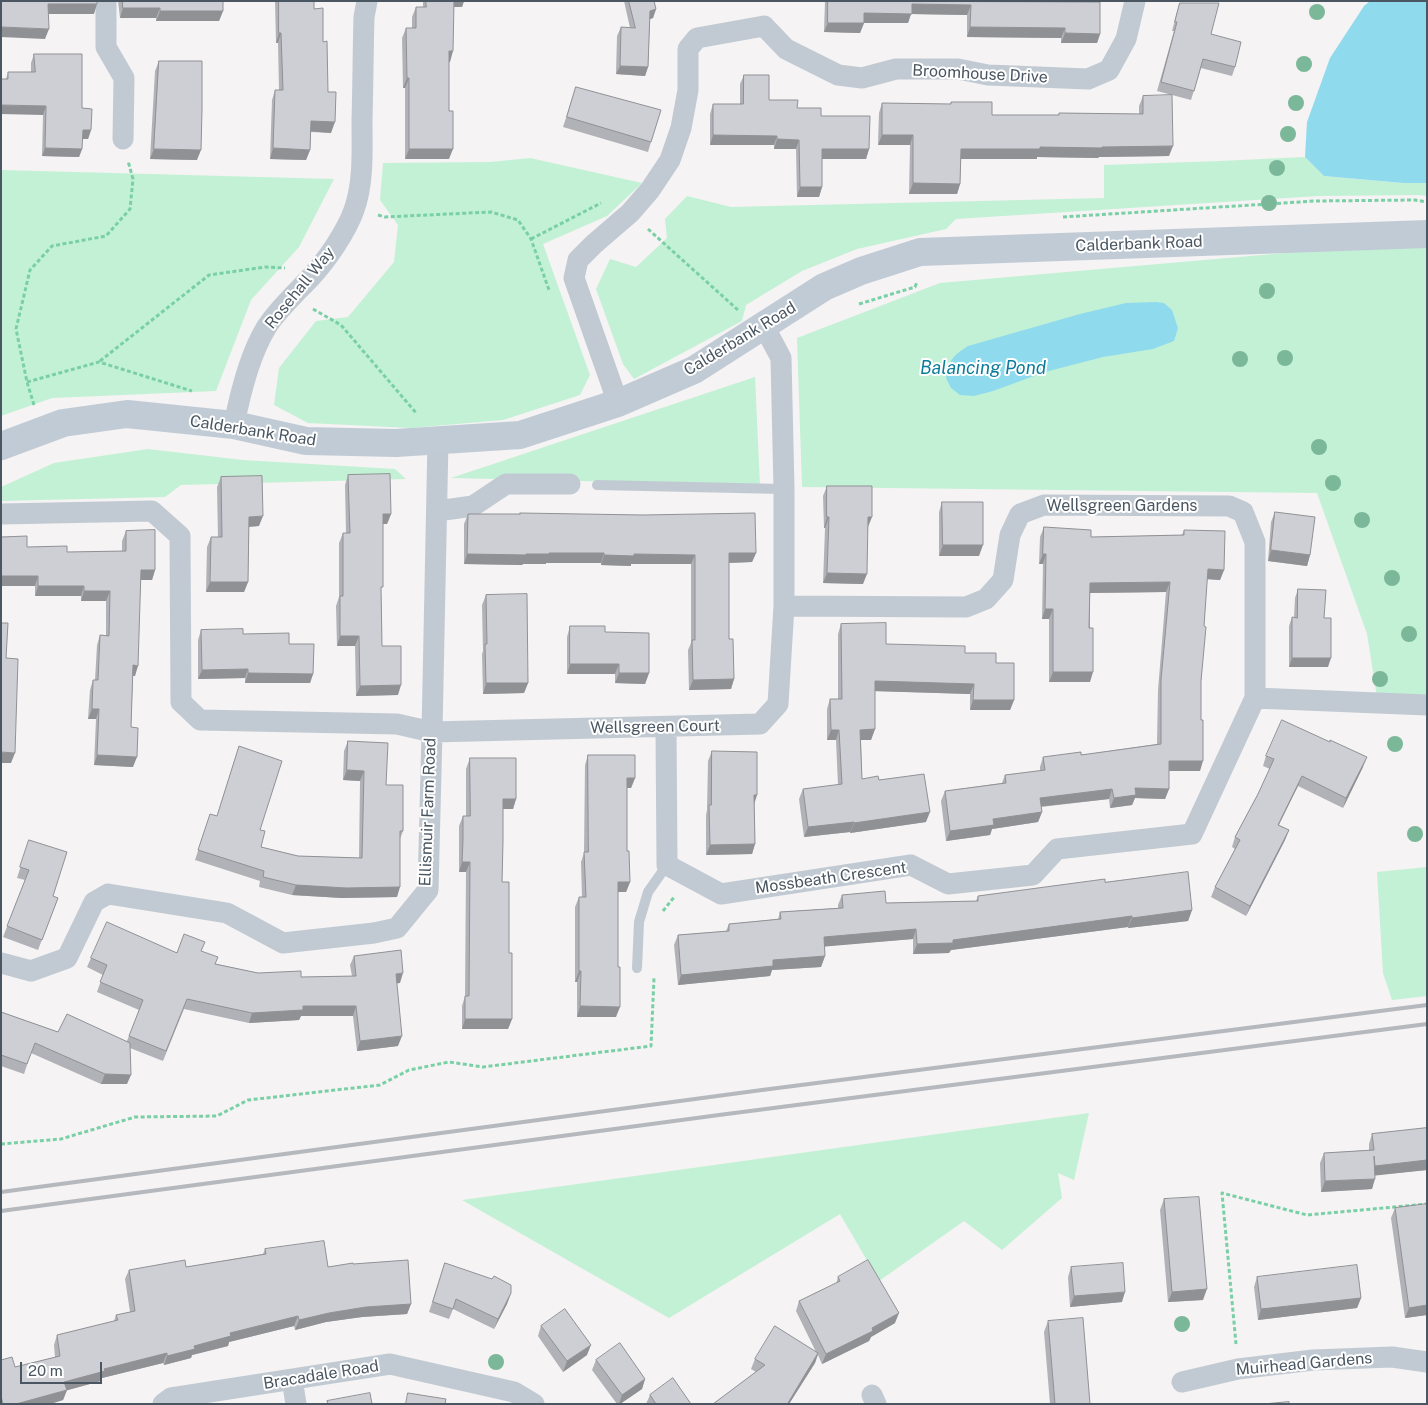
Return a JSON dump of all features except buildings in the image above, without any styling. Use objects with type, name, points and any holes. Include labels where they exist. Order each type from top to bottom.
[{"type":"street","points":[[106,1],[106,47],[124,78],[123,139]]},
{"type":"street","name":"Rosehall Way","points":[[236,415],[255,349],[266,327],[313,275],[329,254],[354,211],[360,186],[364,17],[367,1]]},
{"type":"street","name":"Broomhouse Drive","points":[[618,403],[574,278],[578,260],[630,213],[650,190],[670,160],[681,128],[688,90],[688,49],[697,38],[764,26],[786,49],[838,75],[862,78],[896,69],[958,69],[988,75],[1088,79],[1109,70],[1126,39],[1135,1]]},
{"type":"street","name":"Calderbank Road","points":[[1,446],[63,423],[127,414],[236,415],[306,441],[396,443],[520,435],[618,403],[694,370],[824,288],[861,272],[920,252],[1427,234]]},
{"type":"street","name":"Wellsgreen Court","points":[[432,732],[760,724],[778,704],[784,606],[781,358],[762,328]]},
{"type":"street","points":[[432,732],[438,440]]},
{"type":"street","points":[[437,511],[473,506],[506,484],[570,484]]},
{"type":"street","name":"Wellsgreen Gardens","points":[[784,606],[966,607],[986,600],[1003,580],[1010,535],[1020,514],[1044,505],[1229,506],[1242,512],[1255,542],[1255,698]]},
{"type":"street","name":"Ellismuir Farm Road","points":[[1,514],[152,511],[180,536],[181,702],[200,720],[397,724],[432,732],[428,890],[397,928],[374,933],[283,943],[227,914],[108,894],[94,902],[67,958],[31,971],[1,962]]},
{"type":"street","points":[[1255,698],[1427,705]]},
{"type":"street","name":"Mossbeath Crescent","points":[[667,865],[720,894],[911,865],[948,884],[1033,875],[1057,849],[1192,834],[1255,698]]},
{"type":"street","points":[[666,727],[667,865]]},
{"type":"street","name":"Muirhead Gardens","points":[[1182,1382],[1238,1368],[1314,1360],[1392,1357],[1427,1362]]},
{"type":"street","name":"Bracadale Road","points":[[163,1404],[171,1398],[390,1364],[514,1392],[534,1404]]},
{"type":"street","points":[[292,1379],[296,1404]]},
{"type":"lane","points":[[598,485],[784,489]]},
{"type":"lane","points":[[636,968],[639,922],[648,892],[667,865]]},
{"type":"path","points":[[42,431],[27,382],[16,329],[30,270],[52,246],[106,236],[130,209],[133,180],[123,139]]},
{"type":"path","points":[[531,239],[605,201]]},
{"type":"path","points":[[354,211],[385,217],[491,212],[518,220],[531,239],[551,294]]},
{"type":"path","points":[[630,213],[762,328]]},
{"type":"path","points":[[27,382],[99,362],[209,275],[265,267],[288,269],[313,275]]},
{"type":"path","points":[[292,297],[341,325],[419,418],[410,417]]},
{"type":"path","points":[[99,362],[236,415]]},
{"type":"path","points":[[662,912],[689,878]]},
{"type":"path","points":[[1,1144],[61,1139],[135,1117],[217,1116],[248,1100],[380,1085],[409,1070],[449,1062],[483,1067],[651,1046],[654,978]]},
{"type":"path","points":[[1238,1368],[1222,1193],[1308,1215],[1427,1204]]},
{"type":"green space","points":[[1305,157],[1324,176],[1403,183],[1427,183],[1427,196],[1318,196],[956,219],[946,229],[857,249],[802,271],[746,305],[742,321],[634,379],[623,364],[596,289],[610,259],[636,267],[667,238],[665,219],[687,196],[731,207],[1104,198],[1104,165]]},
{"type":"green space","points":[[530,158],[642,183],[607,216],[543,244],[590,375],[580,395],[503,420],[411,428],[308,423],[274,405],[279,368],[316,321],[348,317],[394,262],[398,225],[380,200],[383,163],[490,162]]},
{"type":"green space","points":[[1,170],[334,179],[299,247],[251,300],[216,391],[52,398],[1,416]]},
{"type":"green space","points":[[1427,246],[1427,699],[1377,697],[1367,634],[1317,493],[802,487],[797,338],[940,283],[1331,249]]},
{"type":"green space","points":[[755,377],[760,485],[451,478]]},
{"type":"green space","points":[[148,449],[243,460],[395,469],[406,479],[181,485],[165,497],[1,501],[1,487],[54,463]]},
{"type":"green space","points":[[1427,867],[1427,996],[1392,1000],[1383,973],[1377,872]]},
{"type":"green space","points":[[1089,1113],[1074,1180],[1058,1173],[1062,1198],[1002,1250],[964,1221],[879,1281],[840,1214],[669,1318],[462,1200]]},
{"type":"water","points":[[1370,1],[1427,1],[1427,183],[1403,183],[1324,176],[1305,157],[1307,122],[1330,58],[1364,6]]},
{"type":"water","name":"Balancing Pond","points":[[1126,303],[1164,303],[1172,310],[1178,328],[1174,341],[1153,349],[1103,357],[1045,372],[974,396],[960,395],[951,388],[946,378],[952,359],[968,346]]},
{"type":"railway","points":[[1,1192],[762,1090],[1427,1005]]},
{"type":"railway","points":[[1,1211],[719,1115],[1427,1024]]}]
